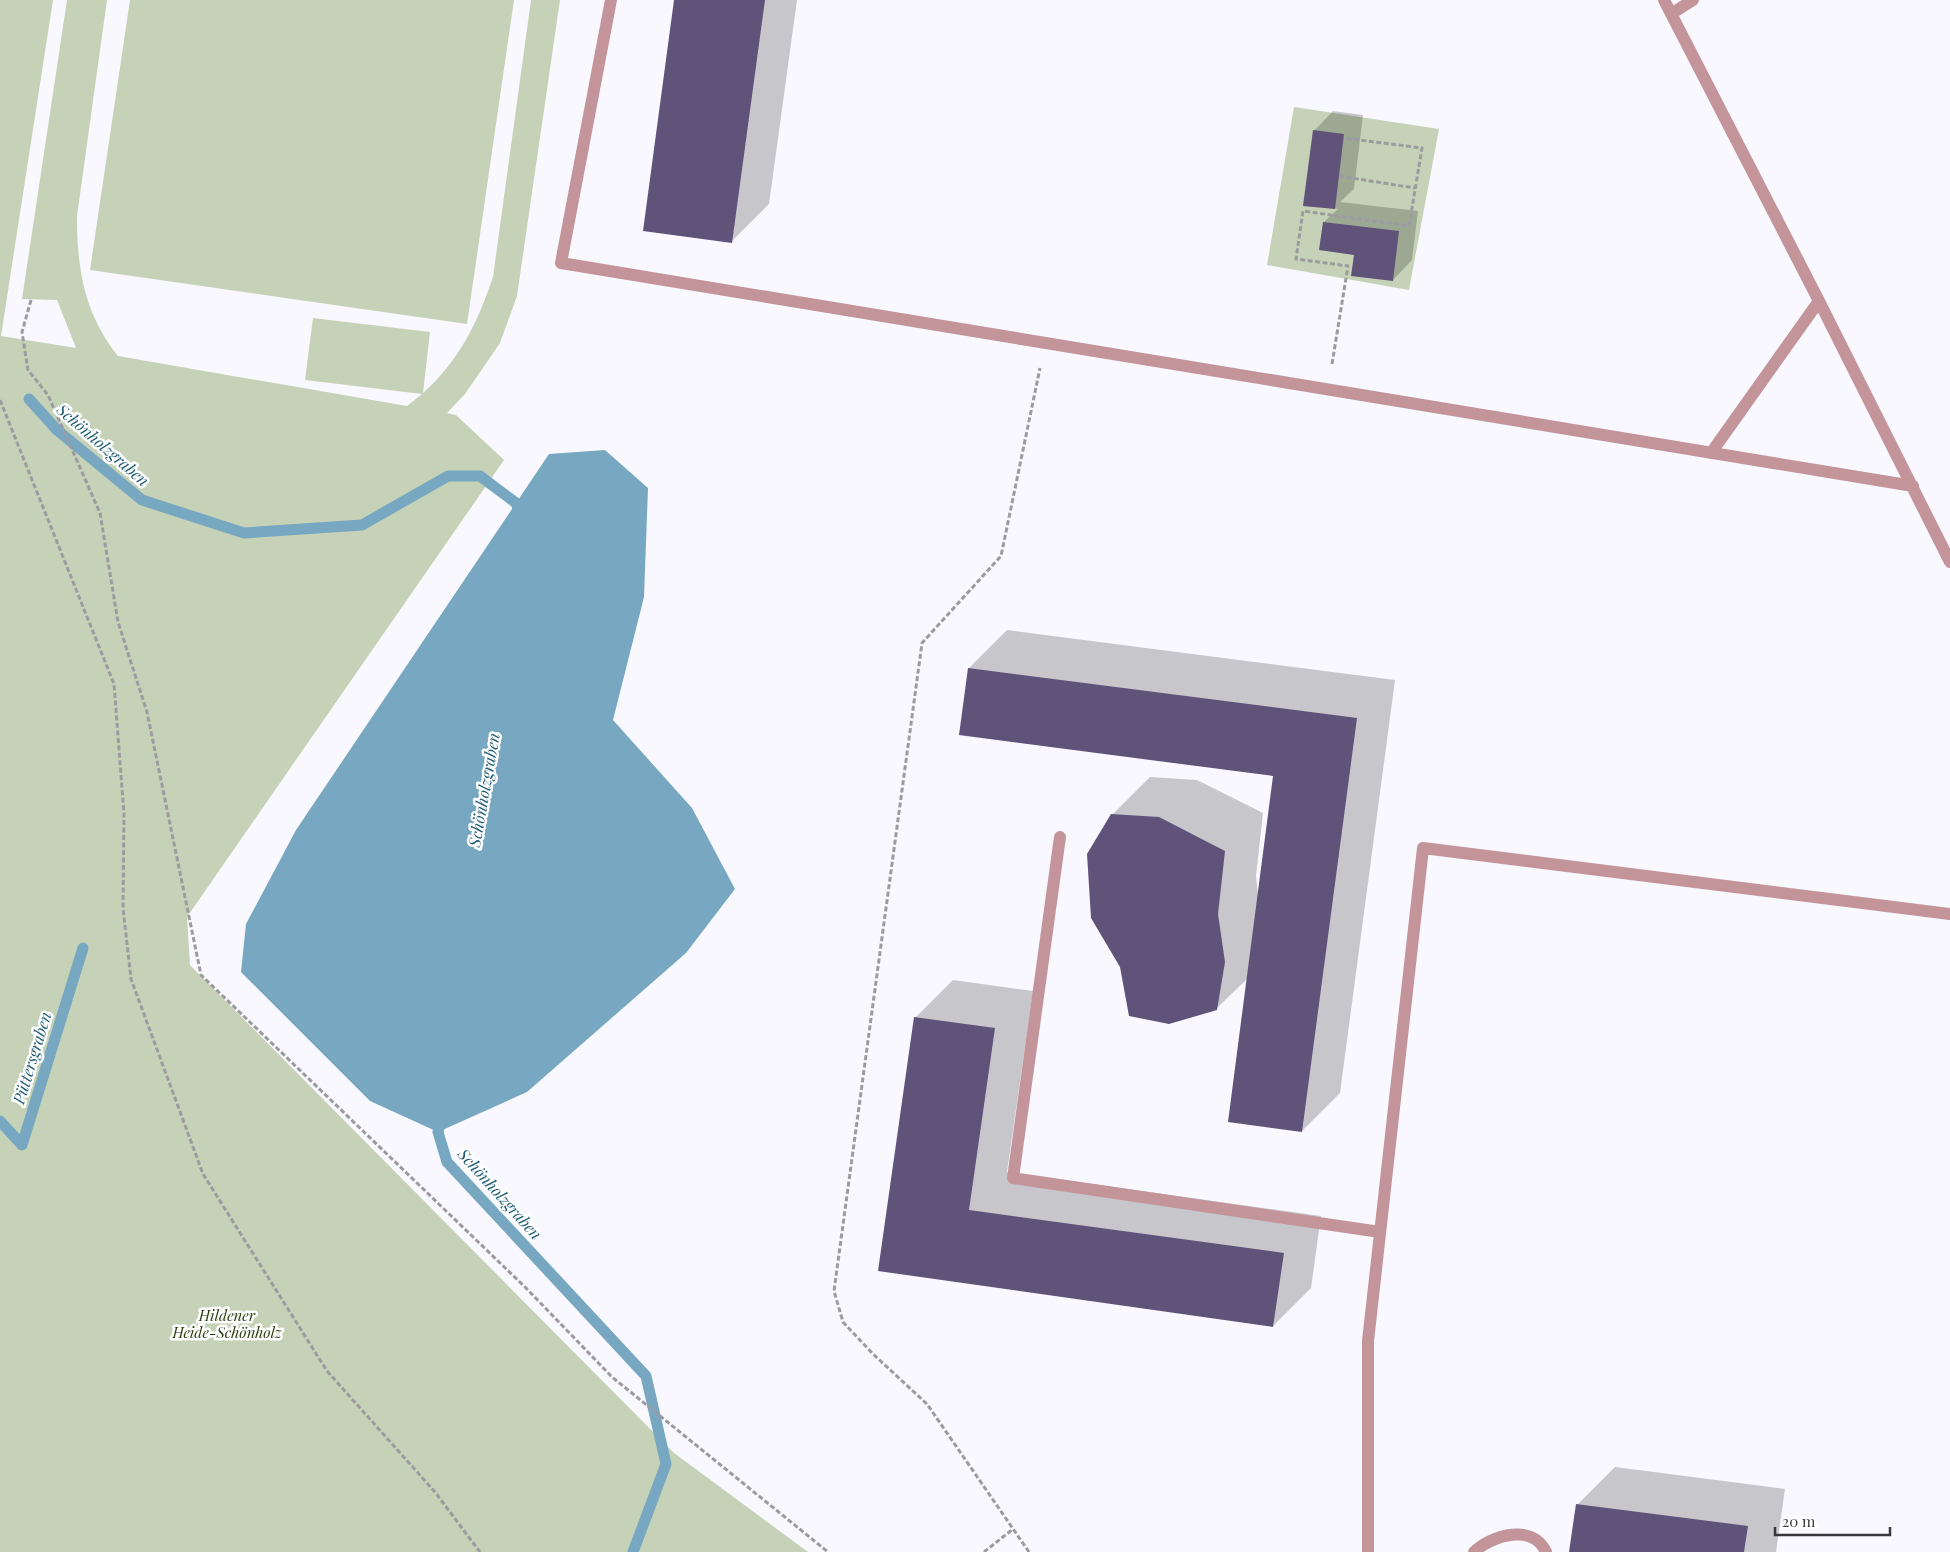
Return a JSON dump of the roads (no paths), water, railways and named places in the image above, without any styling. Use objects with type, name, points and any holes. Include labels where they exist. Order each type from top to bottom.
[{"type":"lane","points":[[611,0],[561,263],[1913,486]]},
{"type":"lane","points":[[1664,0],[1819,301],[1950,562]]},
{"type":"lane","points":[[1671,14],[1693,0]]},
{"type":"lane","points":[[1711,453],[1819,301]]},
{"type":"lane","points":[[1060,837],[1013,1178],[1380,1232]]},
{"type":"lane","points":[[1368,1552],[1368,1341],[1422,848],[1950,914]]},
{"type":"lane","points":[[1474,1552],[1503,1535],[1526,1535],[1544,1547],[1546,1552]]},
{"type":"water","points":[[605,450],[648,488],[644,597],[613,720],[692,808],[735,889],[686,953],[527,1092],[438,1132],[370,1101],[241,972],[246,924],[296,830],[549,454]]},
{"type":"waterway","name":"Schönholzgraben","points":[[29,399],[57,430],[142,500],[244,533],[362,525],[448,476],[480,476],[516,503],[521,517]]},
{"type":"waterway","name":"Püttersgraben","points":[[0,1121],[22,1145],[83,948]]},
{"type":"waterway","name":"Schönholzgraben","points":[[441,1119],[438,1132],[447,1162],[646,1376],[666,1464],[633,1552]]},
{"type":"park label","name":"Hildener Heide-Schönholz","points":[[227,1324]]}]
